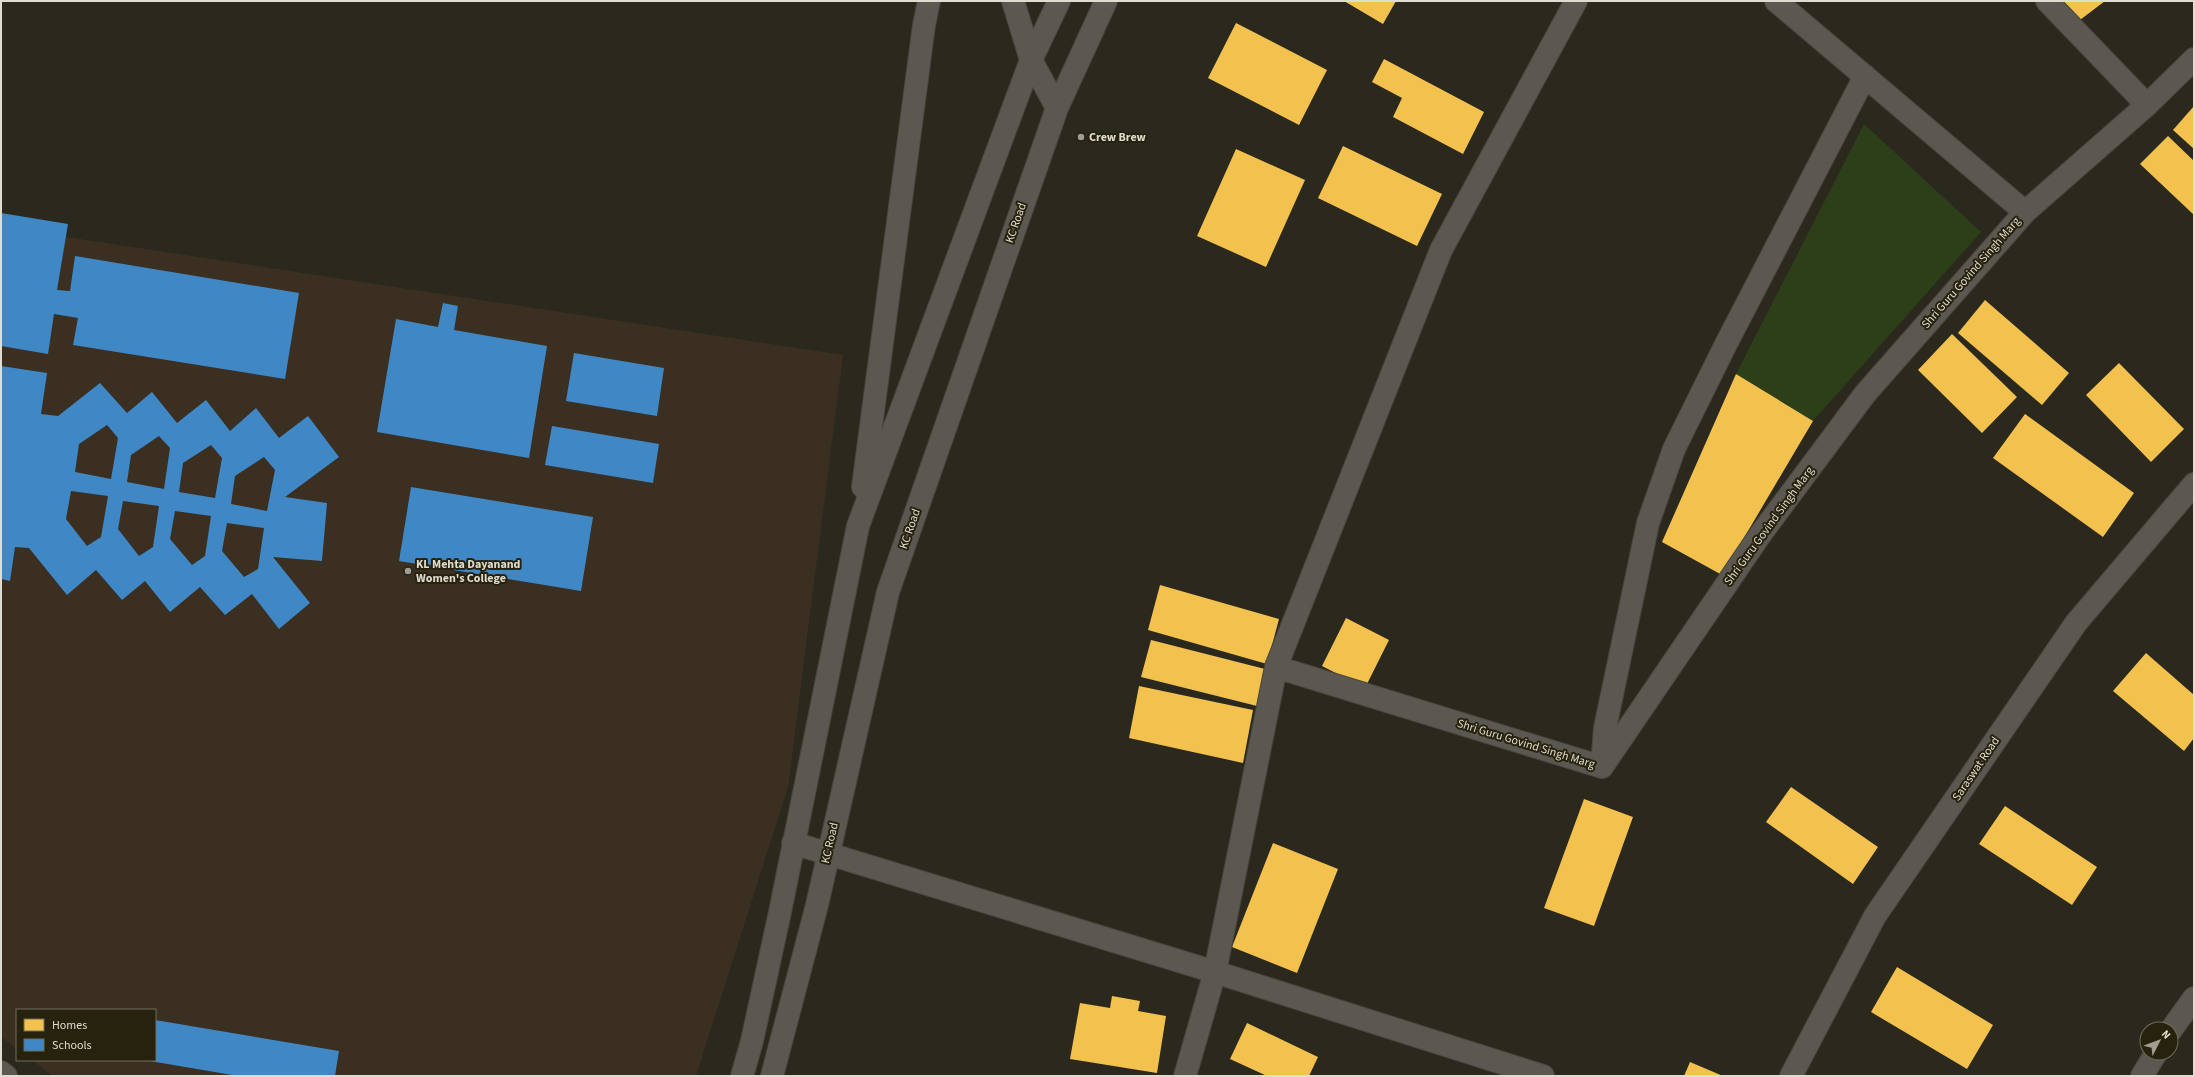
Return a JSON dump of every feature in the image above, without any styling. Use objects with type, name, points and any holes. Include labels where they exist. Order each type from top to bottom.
[{"type":"street","points":[[742,1076],[754,1033],[858,526],[923,33],[929,1]]},
{"type":"street","points":[[1013,1],[1031,60],[1057,108]]},
{"type":"street","points":[[858,526],[1031,60],[1058,1]]},
{"type":"street","name":"KC Road","points":[[772,1076],[815,910],[888,592],[1057,108],[1106,1]]},
{"type":"street","points":[[1185,1076],[1215,972],[1276,667],[1441,250],[1576,1]]},
{"type":"street","points":[[1776,1],[2025,212]]},
{"type":"street","points":[[2047,1],[2147,105]]},
{"type":"street","name":"Shri Guru Govind Singh Marg","points":[[1276,667],[1602,767],[1760,536],[1865,394],[2025,212],[2147,105],[2194,59]]},
{"type":"street","points":[[1602,767],[1605,728],[1648,523],[1674,448],[1725,346],[1865,76]]},
{"type":"street","name":"Saraswat Road","points":[[1791,1076],[1874,916],[2076,623],[2194,484]]},
{"type":"street","points":[[793,843],[1215,972],[1543,1076]]},
{"type":"street","points":[[2177,1021],[2194,998]]},
{"type":"street","points":[[2142,1076],[2151,1061]]},
{"type":"street","points":[[1,1072],[6,1076]]},
{"type":"shaded area","name":"KL Mehta Dayanand Women's College","points":[[1,227],[843,355],[788,787],[696,1076],[53,1076],[33,1061],[156,1061],[156,1009],[16,1009],[16,1048],[1,1037]]},
{"type":"green space","points":[[1864,124],[1981,232],[1813,421],[1736,374]]},
{"type":"building: Homes","points":[[1344,1],[1396,1],[1383,24]]},
{"type":"building: Homes","points":[[2052,1],[2105,1],[2072,26]]},
{"type":"building: Homes","points":[[1236,23],[1327,70],[1299,125],[1208,78]]},
{"type":"building: Homes","points":[[1384,59],[1484,112],[1463,154],[1393,117],[1402,98],[1372,82]]},
{"type":"building: Homes","points":[[2194,106],[2194,149],[2173,130]]},
{"type":"building: Homes","points":[[2168,136],[2194,161],[2194,215],[2140,164]]},
{"type":"building: Homes","points":[[1343,146],[1442,194],[1417,246],[1318,198]]},
{"type":"building: Homes","points":[[1236,149],[1305,180],[1266,267],[1197,236]]},
{"type":"building: Homes","points":[[1985,300],[2069,373],[2042,405],[1958,333]]},
{"type":"building: Homes","points":[[1952,334],[2017,397],[1982,433],[1918,370]]},
{"type":"building: Homes","points":[[2119,363],[2184,429],[2151,462],[2086,395]]},
{"type":"building: Homes","points":[[1736,374],[1813,421],[1722,575],[1662,542]]},
{"type":"building: Homes","points":[[2025,414],[2134,493],[2103,537],[1993,458]]},
{"type":"building: Homes","points":[[1160,585],[1279,619],[1267,664],[1148,630]]},
{"type":"building: Homes","points":[[1346,618],[1389,640],[1365,688],[1322,666]]},
{"type":"building: Homes","points":[[1151,640],[1265,669],[1257,706],[1141,677]]},
{"type":"building: Homes","points":[[2146,653],[2194,695],[2194,738],[2184,751],[2113,691]]},
{"type":"building: Homes","points":[[1139,686],[1253,710],[1243,763],[1129,738]]},
{"type":"building: Homes","points":[[1791,787],[1878,847],[1853,884],[1766,822]]},
{"type":"building: Homes","points":[[1584,799],[1633,817],[1594,926],[1544,908]]},
{"type":"building: Homes","points":[[2005,806],[2097,867],[2072,905],[1979,844]]},
{"type":"building: Homes","points":[[1273,843],[1338,869],[1297,973],[1232,947]]},
{"type":"building: Homes","points":[[1897,967],[1993,1025],[1967,1069],[1871,1012]]},
{"type":"building: Homes","points":[[1112,996],[1140,1001],[1138,1011],[1166,1016],[1157,1073],[1070,1059],[1080,1003],[1110,1008]]},
{"type":"building: Homes","points":[[1247,1023],[1318,1057],[1309,1076],[1267,1076],[1230,1059]]},
{"type":"building: Homes","points":[[1690,1062],[1723,1076],[1684,1076]]},
{"type":"building: Schools","points":[[1,213],[68,224],[57,290],[70,291],[75,256],[299,293],[285,379],[73,345],[78,318],[54,314],[48,354],[1,346]]},
{"type":"building: Schools","points":[[443,303],[458,306],[454,330],[547,346],[529,458],[377,432],[396,319],[438,327]]},
{"type":"building: Schools","points":[[574,353],[664,368],[657,416],[566,401]]},
{"type":"building: Schools","points":[[1,366],[47,373],[41,414],[58,416],[100,383],[127,413],[152,392],[177,423],[206,400],[230,431],[256,408],[279,438],[308,416],[339,457],[285,497],[327,503],[322,561],[273,557],[310,603],[279,629],[252,594],[225,615],[200,587],[170,612],[145,581],[122,600],[96,570],[67,595],[29,548],[15,547],[10,581],[1,579]],"holes":[[[107,425],[118,438],[111,479],[75,472],[79,444]],[[159,436],[170,448],[164,489],[127,482],[131,455]],[[211,445],[222,458],[215,498],[179,492],[183,463]],[[264,457],[275,470],[267,511],[231,504],[235,476]],[[71,491],[108,496],[101,537],[87,546],[66,519]],[[123,501],[159,506],[153,547],[139,556],[118,529]],[[175,511],[211,516],[205,556],[192,565],[170,539]],[[227,523],[264,528],[258,569],[244,577],[222,551]]]},
{"type":"building: Schools","points":[[552,426],[659,444],[653,483],[545,465]]},
{"type":"building: Schools","points":[[411,487],[593,517],[581,591],[399,561]]},
{"type":"building: Schools","points":[[156,1020],[339,1051],[335,1076],[238,1076],[150,1061],[156,1061]]},
{"type":"place","name":"Crew Brew","points":[[1081,137]]},
{"type":"place","name":"KL Mehta Dayanand Women's College","points":[[408,571]]}]
